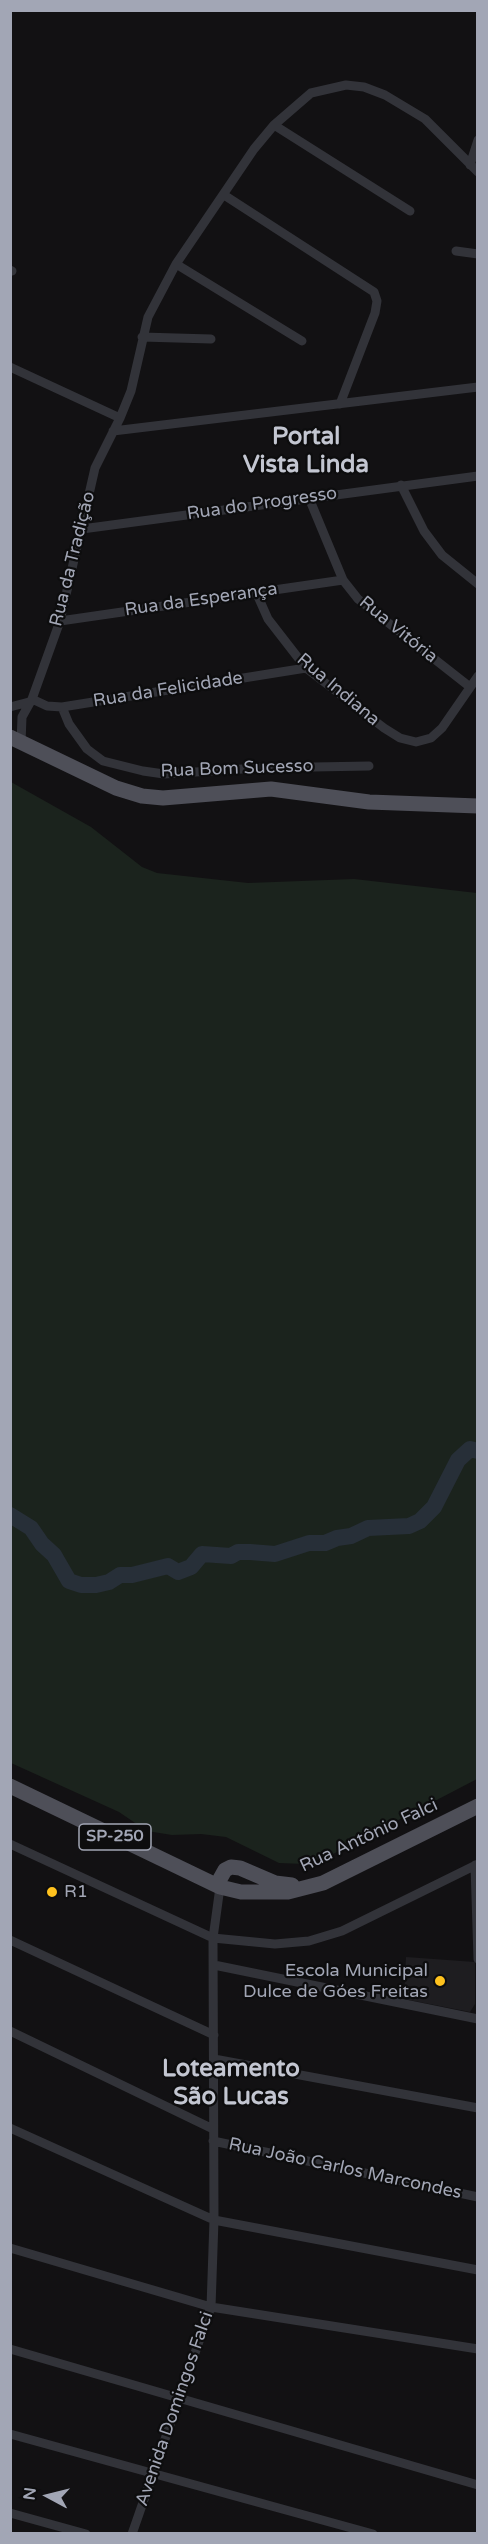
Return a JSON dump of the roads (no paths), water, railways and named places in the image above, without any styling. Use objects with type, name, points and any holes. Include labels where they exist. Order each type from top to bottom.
[{"type":"main road","points":[[16,740],[116,788],[142,796],[163,798],[272,789],[369,802],[477,807]]},
{"type":"main road","name":"Rua Antônio Falci","points":[[10,1786],[220,1887],[241,1892],[288,1892],[323,1882],[477,1806]]},
{"type":"main road","points":[[220,1887],[220,1879],[225,1870],[231,1867],[240,1868],[275,1883],[299,1885],[323,1882]]},
{"type":"street","name":"Rua da Tradição","points":[[16,740],[22,717],[60,621],[95,468],[131,391],[142,337],[156,298],[176,264],[274,124],[311,93],[346,85],[364,87],[385,95],[425,119],[474,168]]},
{"type":"street","points":[[274,124],[410,211]]},
{"type":"street","points":[[474,168],[477,140]]},
{"type":"street","points":[[224,195],[374,292],[377,301],[375,313],[340,404]]},
{"type":"street","points":[[456,251],[477,254]]},
{"type":"street","points":[[176,264],[302,342]]},
{"type":"street","points":[[142,337],[211,339]]},
{"type":"street","points":[[12,370],[120,418]]},
{"type":"street","points":[[113,431],[477,387]]},
{"type":"street","name":"Rua do Progresso","points":[[82,529],[477,476]]},
{"type":"street","points":[[401,485],[424,531],[442,555],[477,584]]},
{"type":"street","name":"Rua Vitória","points":[[309,498],[343,580],[358,599],[470,687]]},
{"type":"street","name":"Rua da Esperança","points":[[60,621],[343,580]]},
{"type":"street","name":"Rua Indiana","points":[[256,592],[268,619],[306,668],[400,738],[416,742],[431,738],[442,728],[470,687]]},
{"type":"street","name":"Rua da Felicidade","points":[[30,700],[47,706],[62,707],[306,668]]},
{"type":"street","points":[[470,687],[477,676]]},
{"type":"street","points":[[10,707],[30,700]]},
{"type":"street","name":"Rua Bom Sucesso","points":[[62,707],[69,724],[87,749],[103,761],[143,771],[164,774],[258,768],[369,766]]},
{"type":"street","points":[[10,1844],[213,1938],[275,1944],[309,1941],[342,1931],[476,1864],[477,1959]]},
{"type":"street","name":"Avenida Domingos Falci","points":[[132,2534],[211,2307],[214,2220],[213,1938],[220,1887]]},
{"type":"street","points":[[10,1940],[214,2035]]},
{"type":"street","points":[[214,1965],[477,2019]]},
{"type":"street","points":[[10,2031],[213,2128]]},
{"type":"street","points":[[214,2059],[477,2108]]},
{"type":"street","points":[[10,2128],[214,2220],[477,2270]]},
{"type":"street","name":"Rua João Carlos Marcondes","points":[[213,2141],[477,2197]]},
{"type":"street","points":[[10,2248],[211,2307],[477,2349]]},
{"type":"street","points":[[10,2349],[477,2485]]},
{"type":"street","points":[[10,2434],[373,2534]]},
{"type":"street","points":[[10,2513],[86,2534]]},
{"type":"waterway","points":[[10,1515],[31,1528],[42,1544],[54,1555],[69,1581],[81,1585],[96,1585],[109,1582],[120,1575],[132,1575],[168,1566],[178,1572],[191,1567],[202,1554],[231,1556],[238,1552],[275,1554],[309,1543],[325,1543],[351,1536],[368,1528],[409,1526],[420,1521],[434,1507],[458,1460],[470,1449],[478,1451]]},
{"type":"place","name":"R1","points":[[52,1892]]},
{"type":"place","name":"Escola Municipal Dulce de Góes Freitas","points":[[440,1981]]},
{"type":"district","name":"Portal Vista Linda","points":[[306,452]]},
{"type":"district","name":"Loteamento São Lucas","points":[[231,2084]]}]
